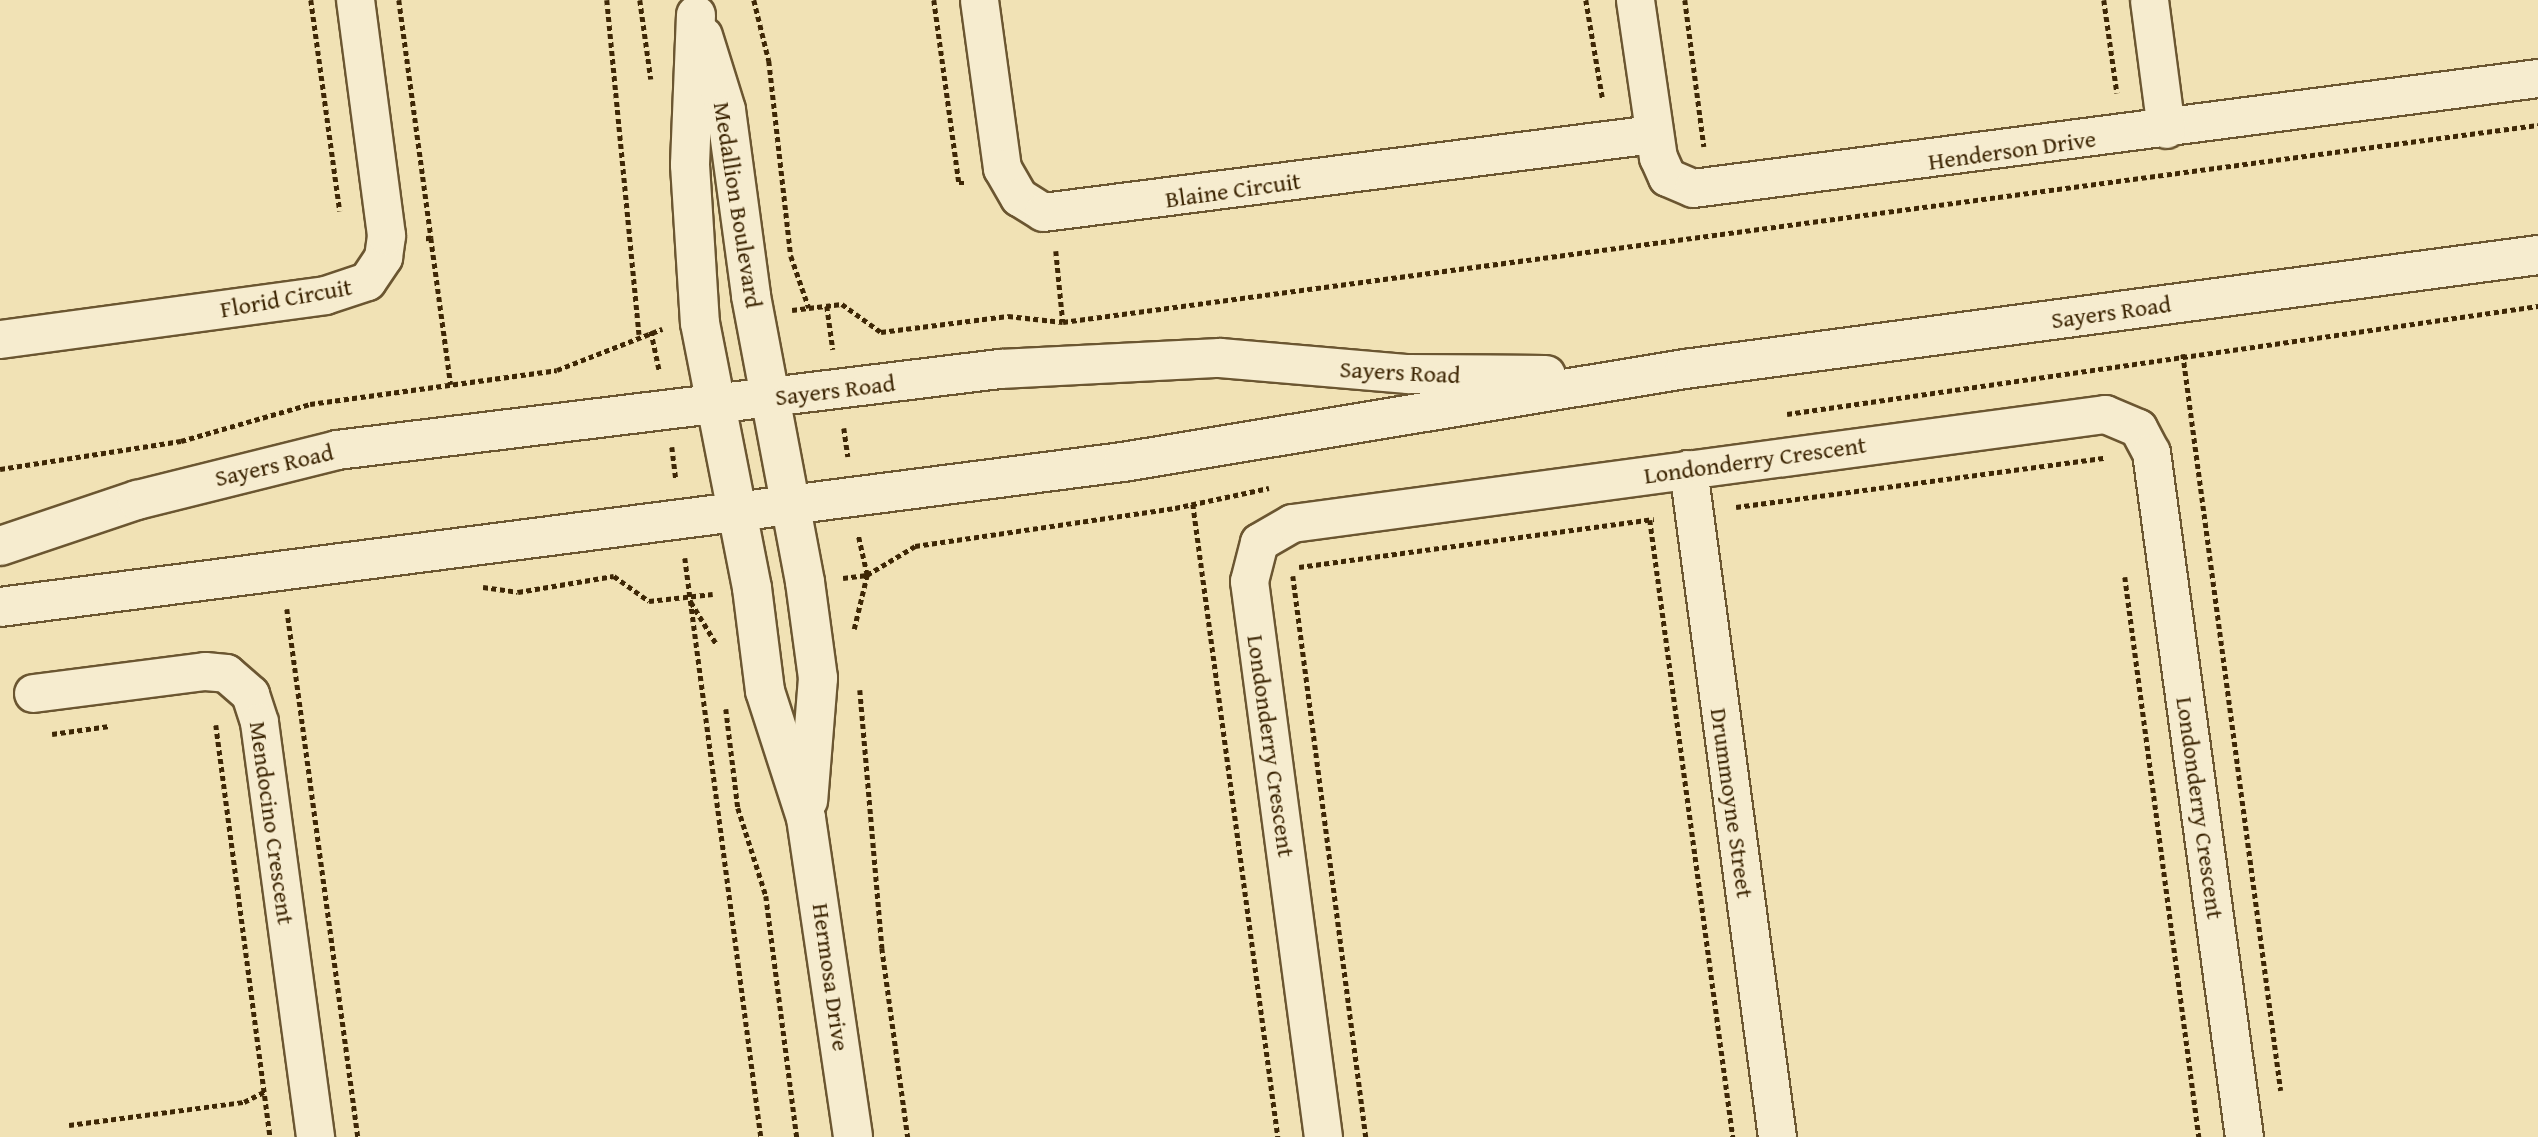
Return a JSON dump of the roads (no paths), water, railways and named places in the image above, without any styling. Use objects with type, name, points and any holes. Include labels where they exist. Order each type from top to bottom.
[{"type":"street","name":"Florid Circuit","points":[[0,339],[349,292],[377,270],[386,246],[355,0]]},
{"type":"street","name":"Blaine Circuit","points":[[979,0],[1002,167],[1019,197],[1043,212],[1653,134]]},
{"type":"street","name":"Henderson Drive","points":[[1636,0],[1653,134],[1667,177],[1710,189],[2538,78]]},
{"type":"street","points":[[2149,0],[2166,129]]},
{"type":"street","name":"Medallion Boulevard","points":[[695,8],[726,110],[755,314],[794,505]]},
{"type":"street","name":"Medallion Boulevard","points":[[695,8],[690,165],[700,323],[735,511]]},
{"type":"street","name":"Sayers Road","points":[[0,607],[681,516],[854,498],[1477,407],[1685,369],[2538,256]]},
{"type":"street","name":"Sayers Road","points":[[0,545],[149,496],[337,450],[714,401],[1132,359],[1220,358],[1491,377],[1685,369]]},
{"type":"street","name":"Londonderry Crescent","points":[[1323,1137],[1249,581],[1253,552],[1268,533],[1292,523],[2094,415],[2118,417],[2143,434],[2154,466],[2244,1137]]},
{"type":"street","name":"Drummoyne Street","points":[[1688,469],[1777,1137]]},
{"type":"street","name":"Hermosa Drive","points":[[794,505],[818,678],[806,818]]},
{"type":"street","name":"Hermosa Drive","points":[[735,511],[752,588],[765,691],[806,818],[853,1137]]},
{"type":"street","name":"Mendocino Crescent","points":[[33,692],[205,671],[226,673],[250,694],[314,1137]]}]
